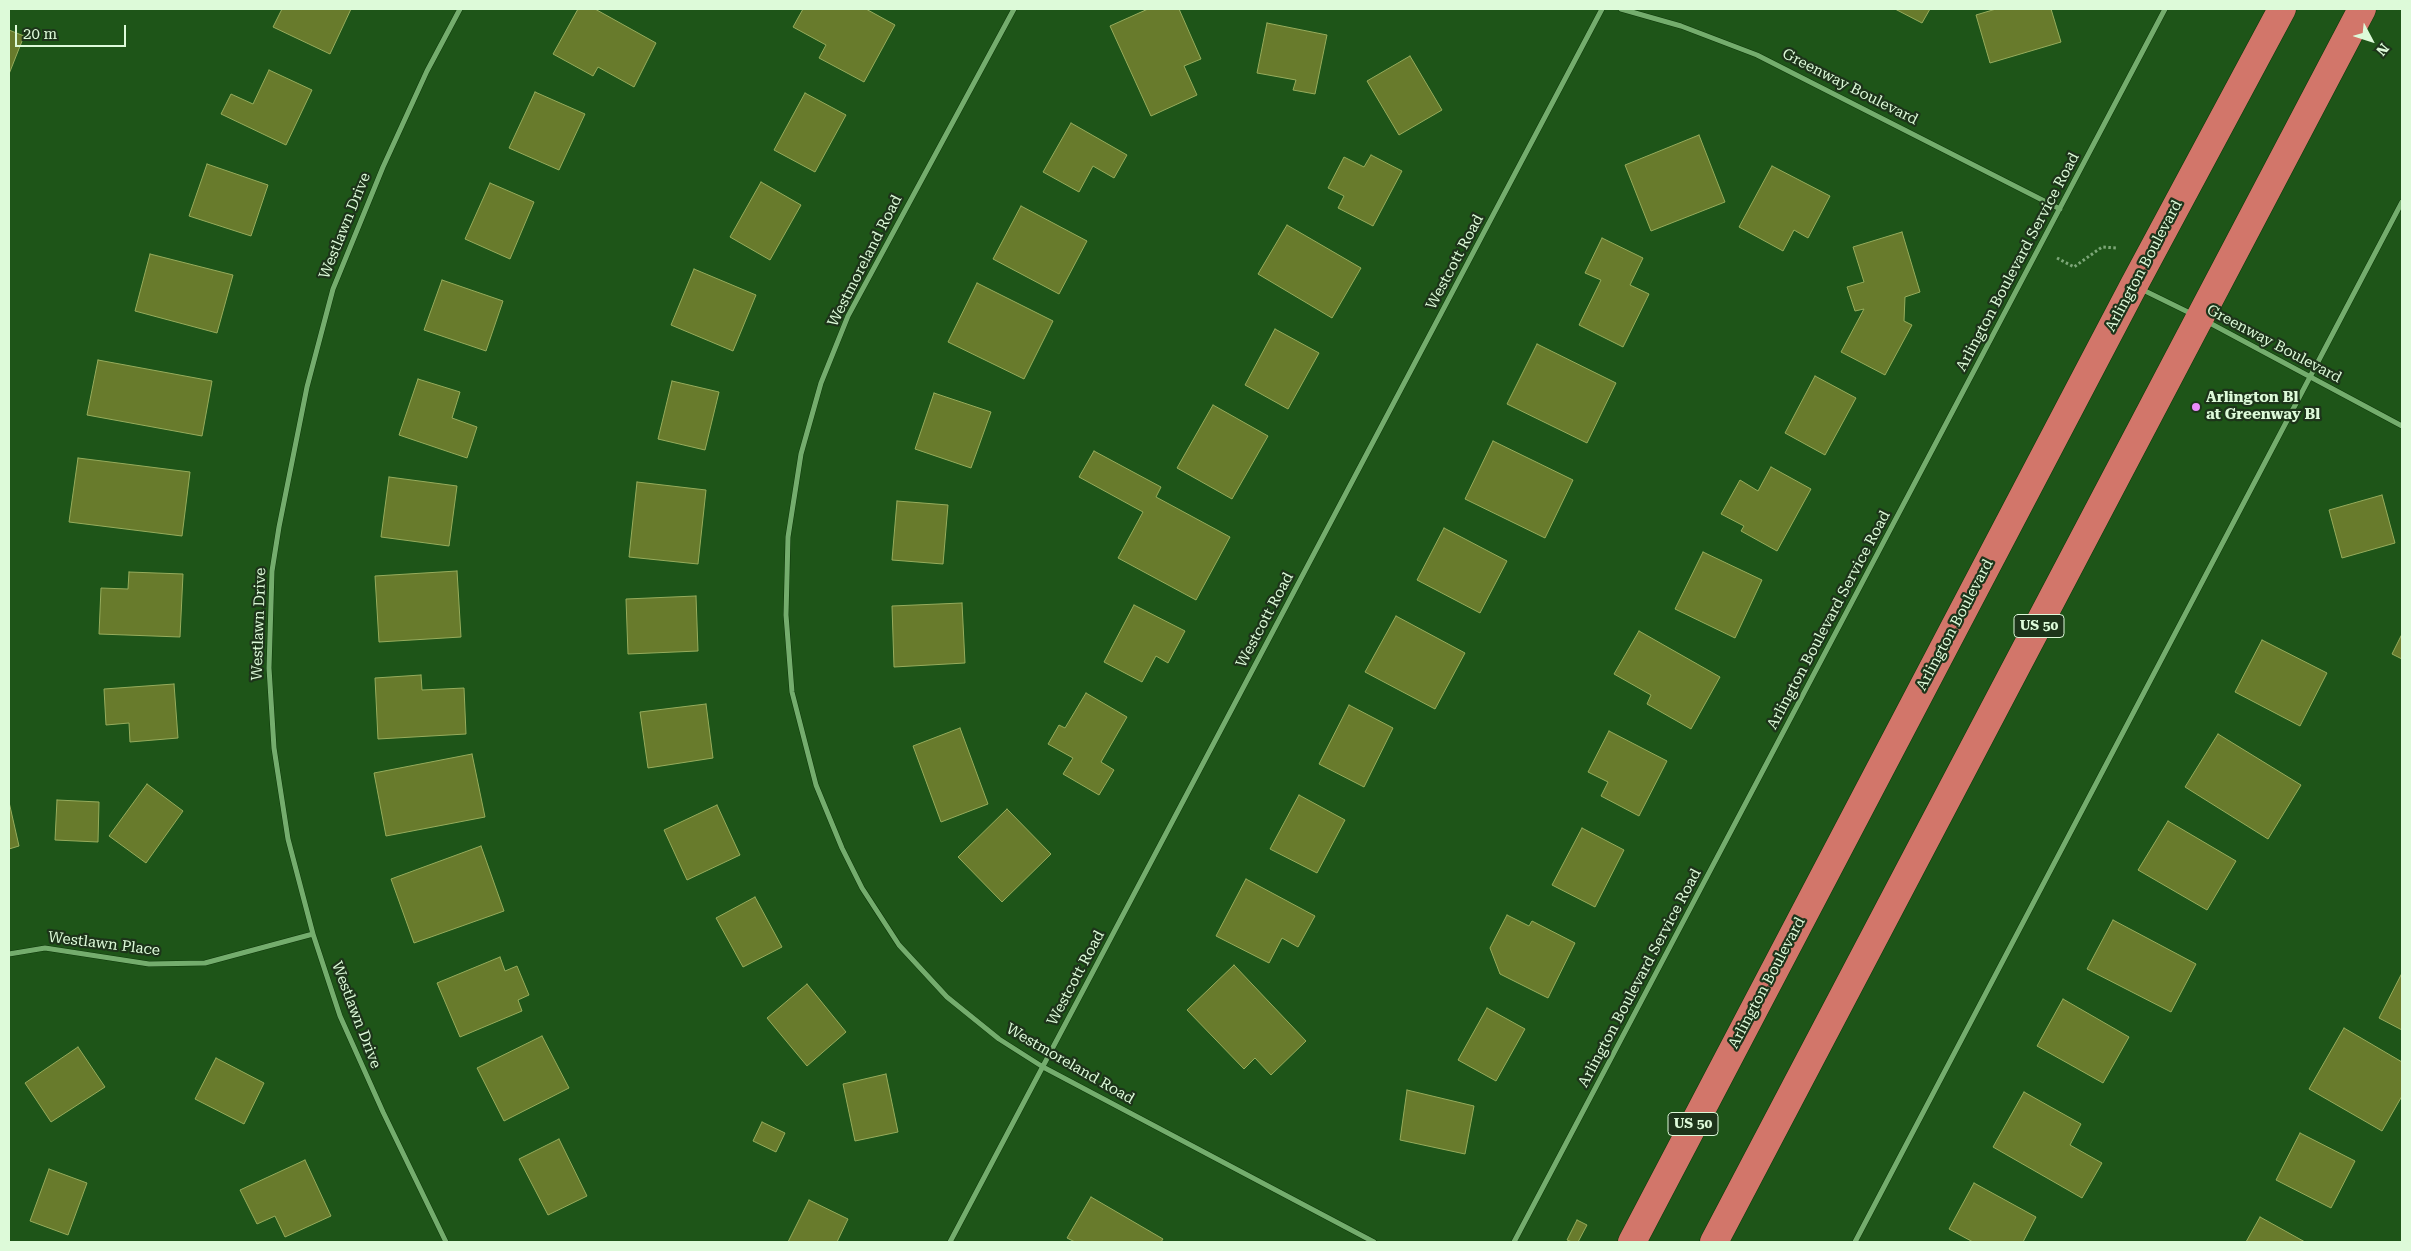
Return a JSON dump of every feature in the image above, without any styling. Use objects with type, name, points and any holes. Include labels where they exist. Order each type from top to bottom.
[{"type":"highway","name":"Arlington Boulevard","points":[[1632,1242],[2134,286],[2282,9]]},
{"type":"highway","name":"US 50","points":[[1714,1242],[2362,9]]},
{"type":"street","name":"Westlawn Drive","points":[[446,1242],[382,1112],[340,1016],[313,934],[288,839],[274,748],[269,668],[272,571],[279,527],[307,387],[333,289],[383,167],[428,71],[460,9]]},
{"type":"street","name":"Westmoreland Road","points":[[1014,9],[848,316],[821,383],[801,454],[788,537],[786,615],[792,692],[816,785],[842,848],[862,888],[899,945],[947,997],[999,1039],[1043,1066],[1374,1242]]},
{"type":"street","name":"Westcott Road","points":[[950,1242],[1602,9]]},
{"type":"street","name":"Greenway Boulevard","points":[[1620,9],[1681,26],[1757,55],[2060,209]]},
{"type":"street","name":"Arlington Boulevard Service Road","points":[[1514,1242],[2166,9]]},
{"type":"street","points":[[1856,1242],[2402,202]]},
{"type":"street","name":"Greenway Boulevard","points":[[2134,286],[2200,318],[2402,426]]},
{"type":"street","name":"Westlawn Place","points":[[9,954],[45,948],[149,964],[205,963],[313,934]]},
{"type":"path","points":[[2039,249],[2074,268],[2102,247],[2120,249]]},
{"type":"building","points":[[282,9],[351,9],[330,54],[273,27]]},
{"type":"building","points":[[578,9],[595,9],[656,43],[634,87],[598,67],[593,76],[553,54]]},
{"type":"building","points":[[803,9],[866,9],[895,25],[864,82],[819,58],[826,45],[793,27]]},
{"type":"building","points":[[1148,9],[1179,9],[1201,59],[1184,66],[1197,95],[1151,116],[1110,26]]},
{"type":"building","points":[[1895,9],[1930,9],[1922,23]]},
{"type":"building","points":[[1996,9],[2051,9],[2061,42],[1990,63],[1976,15]]},
{"type":"building","points":[[1267,23],[1327,35],[1315,94],[1293,90],[1296,80],[1257,73]]},
{"type":"building","points":[[9,30],[24,36],[9,74]]},
{"type":"building","points":[[1410,56],[1442,110],[1399,135],[1367,81]]},
{"type":"building","points":[[269,70],[312,90],[286,145],[221,114],[231,94],[253,104]]},
{"type":"building","points":[[535,92],[585,114],[559,170],[509,148]]},
{"type":"building","points":[[805,93],[846,115],[815,172],[774,150]]},
{"type":"building","points":[[1071,123],[1127,155],[1114,178],[1093,166],[1079,192],[1043,172]]},
{"type":"building","points":[[1699,135],[1725,202],[1651,231],[1625,165]]},
{"type":"building","points":[[1371,155],[1402,171],[1373,226],[1338,208],[1344,196],[1328,188],[1344,157],[1364,167]]},
{"type":"building","points":[[207,164],[268,185],[251,236],[189,216]]},
{"type":"building","points":[[1772,166],[1830,196],[1808,238],[1794,230],[1783,251],[1739,227]]},
{"type":"building","points":[[761,182],[801,205],[770,260],[730,237]]},
{"type":"building","points":[[490,183],[534,202],[510,259],[465,239]]},
{"type":"building","points":[[1021,206],[1087,241],[1059,294],[993,259]]},
{"type":"building","points":[[1287,225],[1361,268],[1332,318],[1258,274]]},
{"type":"building","points":[[1902,232],[1920,292],[1905,297],[1904,321],[1912,325],[1885,375],[1841,352],[1864,309],[1855,311],[1847,287],[1864,282],[1853,247]]},
{"type":"building","points":[[1602,238],[1643,258],[1630,285],[1649,294],[1623,347],[1579,325],[1601,280],[1585,273]]},
{"type":"building","points":[[150,254],[233,275],[217,333],[135,311]]},
{"type":"building","points":[[694,269],[756,295],[733,351],[671,325]]},
{"type":"building","points":[[442,280],[503,301],[486,351],[424,330]]},
{"type":"building","points":[[977,283],[1053,321],[1024,379],[948,342]]},
{"type":"building","points":[[1275,329],[1319,353],[1288,409],[1245,385]]},
{"type":"building","points":[[1537,344],[1616,383],[1587,443],[1507,404]]},
{"type":"building","points":[[98,360],[212,381],[202,436],[87,415]]},
{"type":"building","points":[[1815,376],[1856,398],[1825,455],[1785,433]]},
{"type":"building","points":[[418,379],[460,392],[452,418],[477,427],[467,458],[399,435]]},
{"type":"building","points":[[672,381],[719,392],[705,450],[658,439]]},
{"type":"building","points":[[934,393],[991,412],[971,468],[915,449]]},
{"type":"building","points":[[1213,405],[1268,436],[1232,499],[1177,468]]},
{"type":"building","points":[[1493,441],[1573,480],[1545,538],[1465,499]]},
{"type":"building","points":[[1094,451],[1161,487],[1156,497],[1230,537],[1196,600],[1118,558],[1143,512],[1079,477]]},
{"type":"building","points":[[78,458],[190,472],[182,536],[69,522]]},
{"type":"building","points":[[1771,467],[1811,489],[1777,551],[1741,531],[1744,526],[1721,514],[1740,480],[1758,491]]},
{"type":"building","points":[[389,477],[457,486],[449,546],[381,537]]},
{"type":"building","points":[[637,482],[706,490],[698,564],[629,557]]},
{"type":"building","points":[[2382,495],[2395,543],[2342,558],[2329,510]]},
{"type":"building","points":[[897,501],[948,505],[943,564],[892,560]]},
{"type":"building","points":[[1444,528],[1507,561],[1480,613],[1417,580]]},
{"type":"building","points":[[1703,552],[1762,580],[1735,638],[1675,609]]},
{"type":"building","points":[[457,571],[461,637],[379,642],[375,576]]},
{"type":"building","points":[[129,572],[183,574],[180,637],[99,634],[101,588],[128,589]]},
{"type":"building","points":[[696,596],[698,651],[628,654],[626,599]]},
{"type":"building","points":[[962,603],[965,663],[894,667],[892,606]]},
{"type":"building","points":[[1134,605],[1185,631],[1168,663],[1156,656],[1142,682],[1104,662]]},
{"type":"building","points":[[1396,616],[1465,653],[1435,709],[1365,672]]},
{"type":"building","points":[[1639,631],[1720,677],[1691,729],[1647,704],[1651,695],[1614,674]]},
{"type":"building","points":[[2402,634],[2402,659],[2392,654]]},
{"type":"building","points":[[2262,640],[2327,673],[2300,726],[2235,692]]},
{"type":"building","points":[[421,675],[422,690],[464,688],[466,734],[378,739],[375,678]]},
{"type":"building","points":[[174,684],[178,738],[130,742],[129,723],[106,725],[104,689]]},
{"type":"building","points":[[1086,693],[1127,717],[1101,762],[1114,770],[1099,795],[1063,774],[1073,758],[1048,744],[1059,725],[1065,728]]},
{"type":"building","points":[[706,704],[713,758],[648,768],[640,712]]},
{"type":"building","points":[[1349,705],[1393,728],[1364,787],[1319,764]]},
{"type":"building","points":[[960,728],[988,804],[941,822],[913,746]]},
{"type":"building","points":[[1609,731],[1667,761],[1639,816],[1601,796],[1608,782],[1588,772]]},
{"type":"building","points":[[2218,734],[2301,785],[2268,839],[2185,787]]},
{"type":"building","points":[[472,754],[485,817],[386,836],[374,773]]},
{"type":"building","points":[[147,784],[183,811],[146,863],[109,836]]},
{"type":"building","points":[[1299,795],[1345,820],[1317,873],[1270,849]]},
{"type":"building","points":[[57,800],[99,802],[98,842],[55,840]]},
{"type":"building","points":[[9,802],[19,846],[9,849]]},
{"type":"building","points":[[717,805],[740,855],[687,880],[664,830]]},
{"type":"building","points":[[1007,809],[1051,854],[1002,902],[958,857]]},
{"type":"building","points":[[2168,821],[2236,861],[2207,910],[2138,870]]},
{"type":"building","points":[[1582,828],[1624,850],[1595,907],[1552,885]]},
{"type":"building","points":[[481,846],[504,911],[414,943],[391,879]]},
{"type":"building","points":[[1246,879],[1315,916],[1298,947],[1282,938],[1269,963],[1216,936]]},
{"type":"building","points":[[755,897],[782,947],[743,967],[716,918]]},
{"type":"building","points":[[1507,915],[1529,926],[1532,921],[1575,943],[1548,998],[1500,974],[1490,948]]},
{"type":"building","points":[[2113,920],[2196,964],[2171,1012],[2087,969]]},
{"type":"building","points":[[500,957],[505,971],[517,966],[529,995],[518,1000],[522,1011],[460,1037],[437,983]]},
{"type":"building","points":[[1234,965],[1306,1041],[1271,1075],[1255,1058],[1244,1069],[1187,1010]]},
{"type":"building","points":[[2402,973],[2402,1030],[2379,1018]]},
{"type":"building","points":[[807,984],[846,1032],[807,1066],[767,1018]]},
{"type":"building","points":[[2063,999],[2129,1037],[2103,1083],[2037,1046]]},
{"type":"building","points":[[1487,1008],[1525,1029],[1496,1081],[1458,1060]]},
{"type":"building","points":[[2344,1028],[2402,1062],[2402,1096],[2382,1131],[2309,1089]]},
{"type":"building","points":[[542,1036],[569,1088],[504,1121],[477,1068]]},
{"type":"building","points":[[78,1047],[105,1087],[51,1122],[25,1083]]},
{"type":"building","points":[[216,1058],[264,1083],[244,1124],[195,1099]]},
{"type":"building","points":[[886,1074],[898,1132],[855,1141],[843,1084]]},
{"type":"building","points":[[1407,1090],[1474,1106],[1465,1154],[1400,1140]]},
{"type":"building","points":[[2024,1092],[2081,1124],[2070,1145],[2102,1163],[2082,1198],[1993,1147]]},
{"type":"building","points":[[762,1122],[785,1133],[776,1152],[753,1141]]},
{"type":"building","points":[[2300,1133],[2355,1161],[2331,1208],[2276,1180]]},
{"type":"building","points":[[559,1139],[587,1196],[548,1215],[519,1159]]},
{"type":"building","points":[[305,1160],[331,1216],[285,1237],[275,1216],[257,1224],[240,1190]]},
{"type":"building","points":[[49,1169],[87,1183],[68,1235],[30,1221]]},
{"type":"building","points":[[1974,1183],[2036,1217],[2023,1242],[1973,1242],[1949,1229]]},
{"type":"building","points":[[1091,1197],[1163,1239],[1161,1242],[1075,1242],[1067,1238]]},
{"type":"building","points":[[809,1200],[848,1219],[837,1242],[788,1242]]},
{"type":"building","points":[[2260,1217],[2305,1242],[2246,1242]]},
{"type":"building","points":[[1577,1220],[1587,1225],[1578,1242],[1572,1242],[1567,1240]]},
{"type":"place","name":"Arlington Bl at Greenway Bl","points":[[2196,407]]}]
